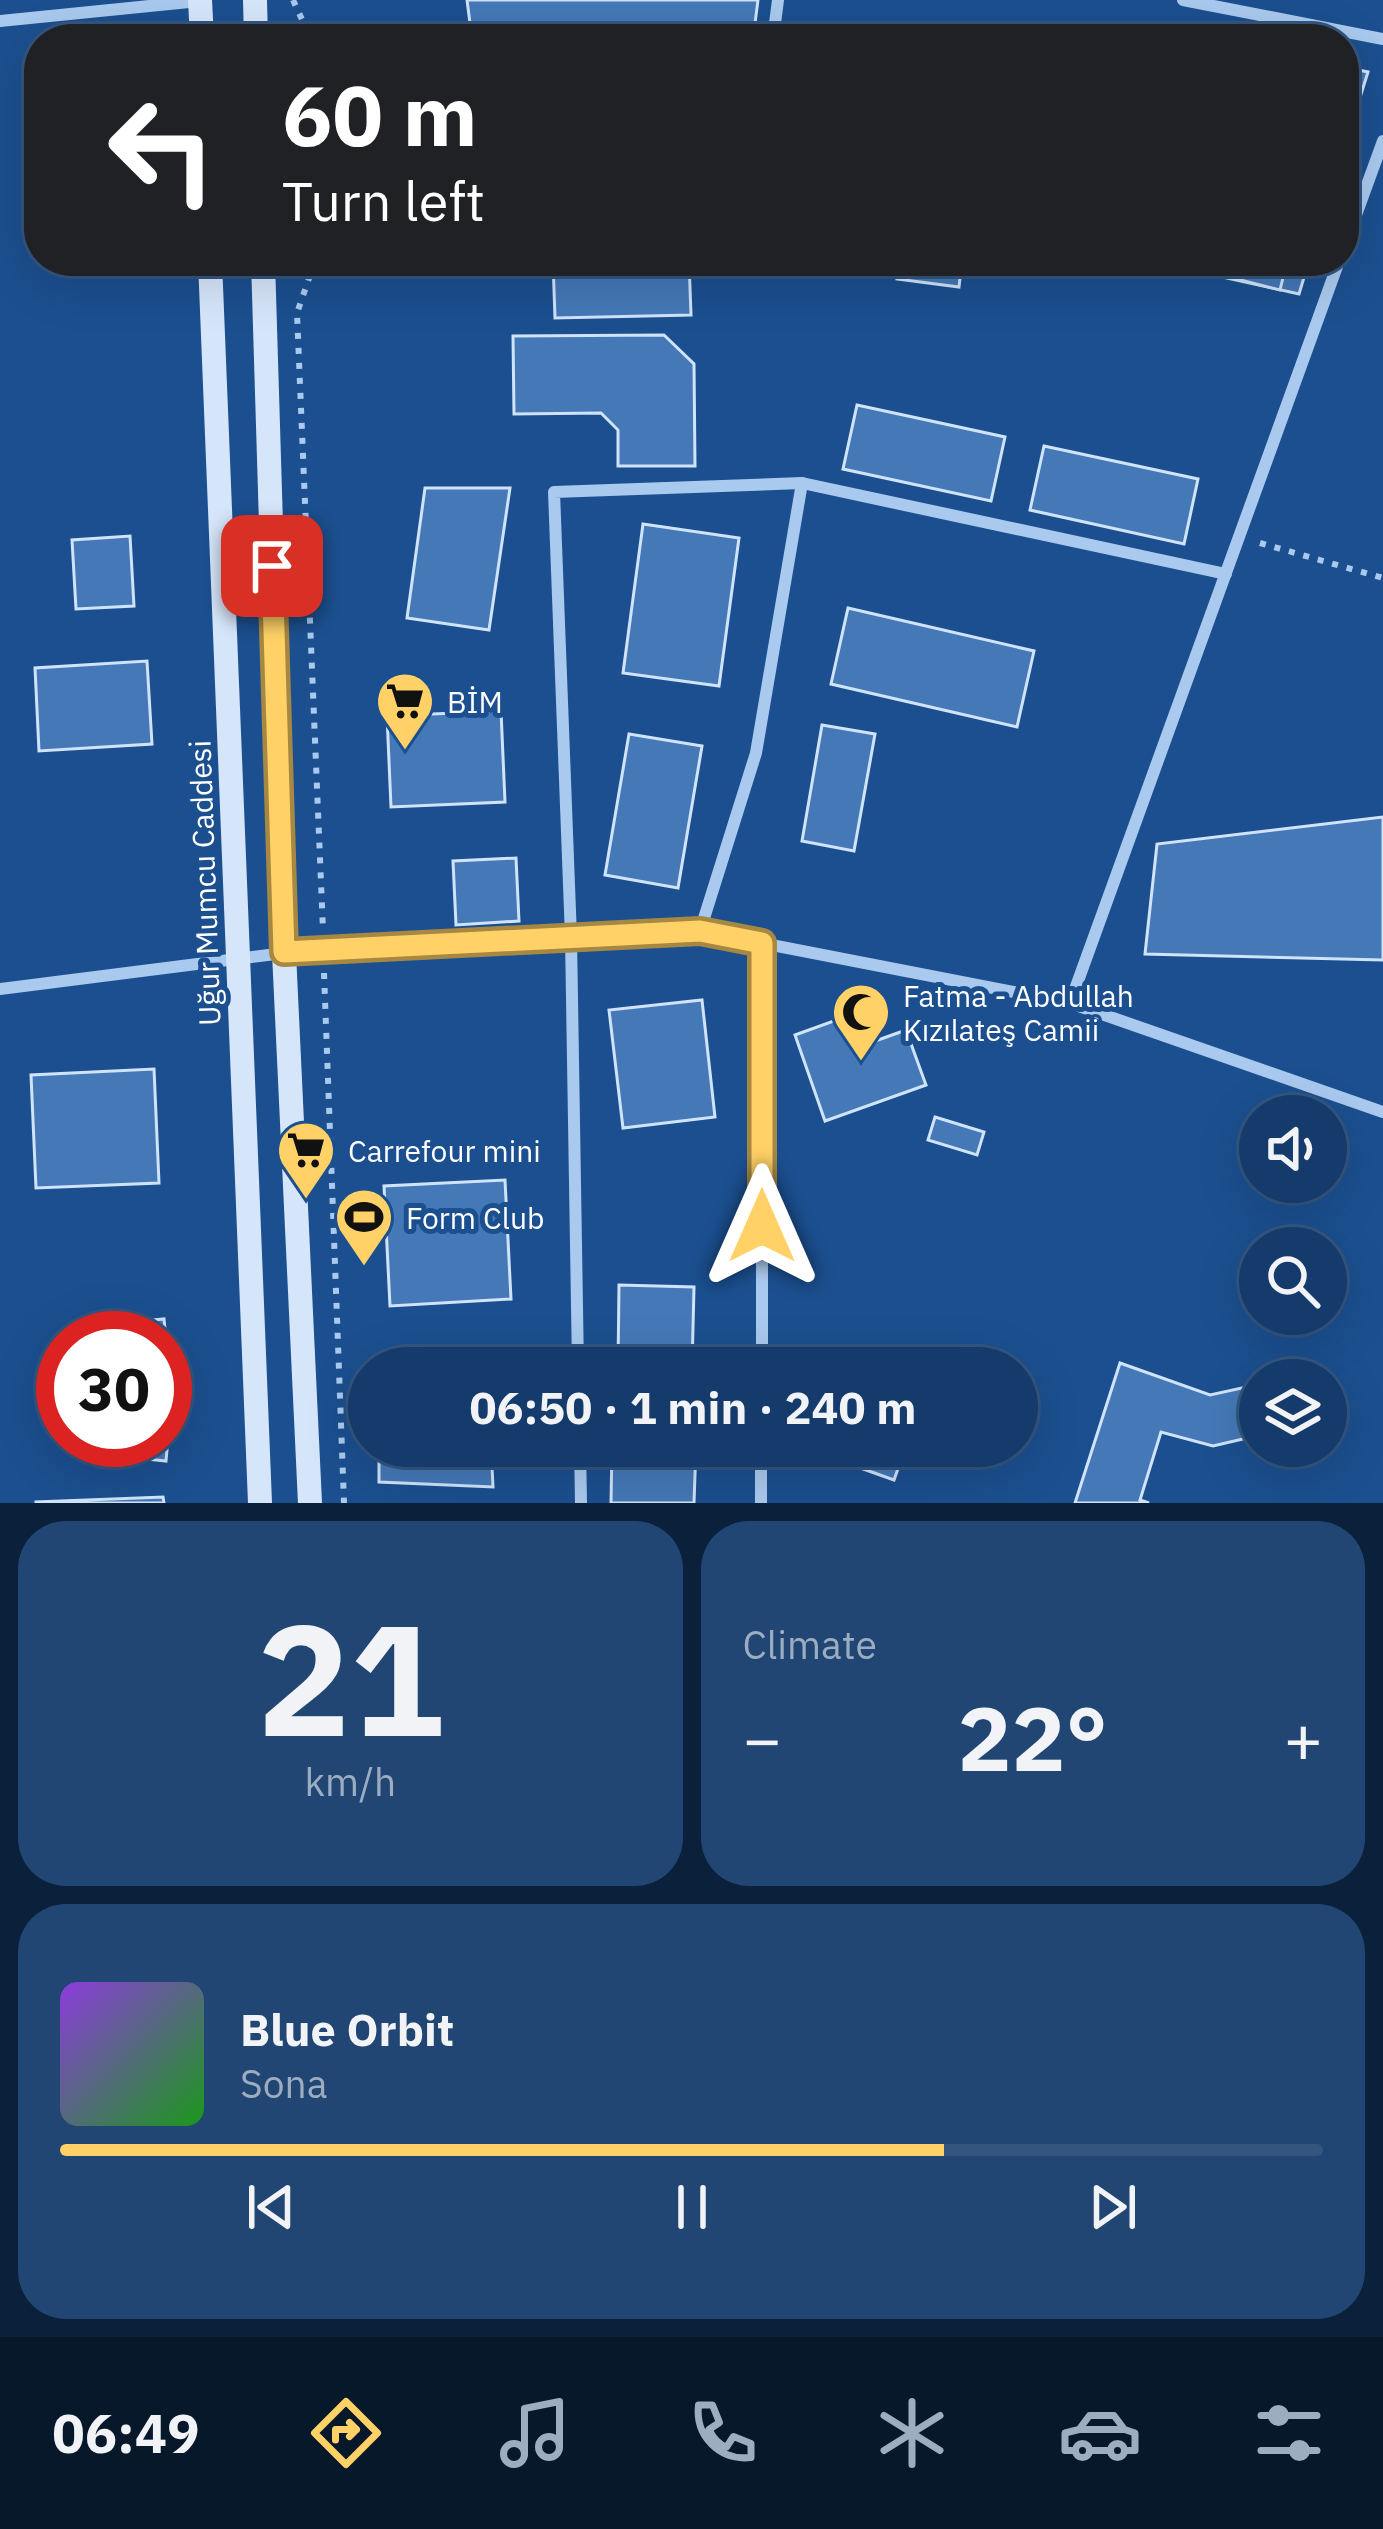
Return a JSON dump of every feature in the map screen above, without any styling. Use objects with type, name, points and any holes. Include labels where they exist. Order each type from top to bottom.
[{"type":"main road","name":"Uğur Mumcu Caddesi","points":[[212,276],[260,1503]]},
{"type":"main road","points":[[263,276],[284,952],[310,1503]]},
{"type":"street","points":[[0,21],[200,0]]},
{"type":"street","points":[[1183,0],[1306,24]]},
{"type":"street","points":[[1359,207],[1383,141]]},
{"type":"street","points":[[1070,1003],[1335,276]]},
{"type":"street","points":[[578,1347],[571,937],[554,492],[802,483],[1226,574]]},
{"type":"street","points":[[700,931],[756,753],[802,483]]},
{"type":"street","points":[[0,989],[284,952],[700,931],[1070,1003],[1383,1112]]},
{"type":"street","points":[[761,1347],[762,943]]},
{"type":"street","points":[[580,1467],[581,1503]]},
{"type":"street","points":[[761,1467],[761,1503]]},
{"type":"path","points":[[310,276],[297,313],[344,1503]]},
{"type":"path","points":[[1239,537],[1383,578]]},
{"type":"building","points":[[467,0],[758,0],[755,24],[470,24]]},
{"type":"building","points":[[1359,70],[1368,72],[1359,101]]},
{"type":"building","points":[[554,276],[690,276],[691,315],[555,318]]},
{"type":"building","points":[[898,276],[960,276],[959,287]]},
{"type":"building","points":[[1218,276],[1304,276],[1299,294]]},
{"type":"building","points":[[1225,276],[1283,276],[1280,290]]},
{"type":"building","points":[[664,335],[694,364],[695,466],[618,466],[618,430],[601,413],[514,414],[513,336]]},
{"type":"building","points":[[857,405],[1005,437],[991,501],[843,469]]},
{"type":"building","points":[[1044,446],[1198,479],[1184,544],[1030,510]]},
{"type":"building","points":[[425,488],[510,488],[489,630],[407,618]]},
{"type":"building","points":[[643,524],[739,538],[719,686],[623,673]]},
{"type":"building","points":[[130,536],[134,606],[76,609],[72,540]]},
{"type":"building","points":[[848,608],[1034,651],[1017,727],[831,684]]},
{"type":"building","points":[[147,661],[152,744],[39,751],[35,668]]},
{"type":"building","points":[[501,711],[505,802],[391,807],[387,716]]},
{"type":"building","points":[[822,725],[875,734],[854,851],[802,841]]},
{"type":"building","points":[[629,734],[702,746],[678,888],[605,875]]},
{"type":"building","points":[[1383,817],[1383,960],[1145,954],[1157,844]]},
{"type":"building","points":[[516,858],[519,921],[456,925],[453,861]]},
{"type":"building","points":[[702,1000],[715,1117],[623,1128],[609,1010]]},
{"type":"building","name":"Fatma - Abdullah Kızılateş Camii","points":[[867,1009],[878,1040],[906,1030],[926,1085],[825,1121],[795,1035]]},
{"type":"building","points":[[154,1069],[159,1183],[36,1188],[31,1075]]},
{"type":"building","points":[[935,1117],[984,1132],[977,1155],[928,1140]]},
{"type":"building","points":[[505,1180],[511,1299],[390,1306],[384,1186]]},
{"type":"building","points":[[619,1285],[694,1287],[693,1347],[618,1347]]},
{"type":"building","points":[[1120,1363],[1210,1395],[1239,1389],[1239,1440],[1213,1446],[1161,1432],[1140,1500],[1149,1503],[1075,1503]]},
{"type":"building","points":[[379,1467],[492,1467],[493,1487],[379,1482]]},
{"type":"building","points":[[612,1467],[695,1467],[694,1503],[611,1503]]},
{"type":"building","points":[[858,1467],[899,1467],[894,1480]]},
{"type":"building","points":[[163,1497],[164,1503],[36,1503],[36,1502]]},
{"type":"place","name":"BİM","points":[[405,752]]},
{"type":"place","name":"Fatma - Abdullah Kızılateş Camii","points":[[861,1063]]},
{"type":"place","name":"Carrefour mini","points":[[306,1201]]},
{"type":"place","name":"Form Club","points":[[364,1268]]},
{"type":"route","points":[[272,566],[284,952],[700,931],[762,943],[762,1226]]}]
